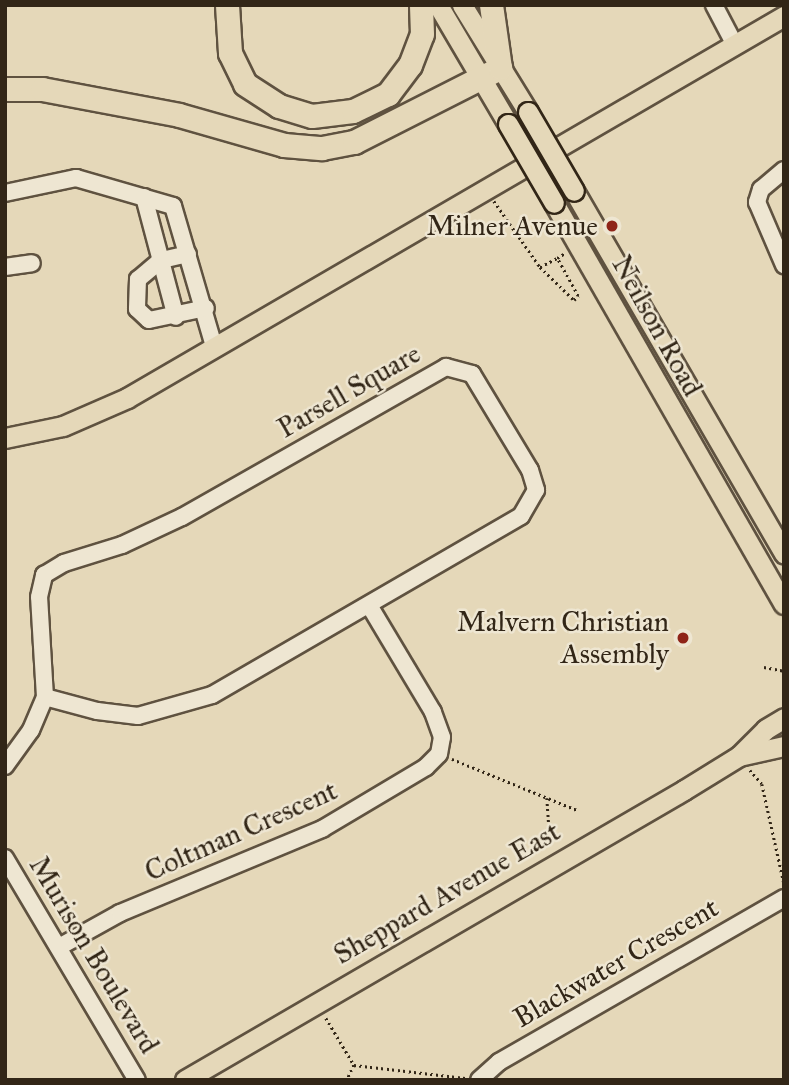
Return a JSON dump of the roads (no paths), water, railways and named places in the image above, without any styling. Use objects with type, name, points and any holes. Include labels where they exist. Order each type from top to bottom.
[{"type":"highway","points":[[226,5],[230,53],[245,84],[279,106],[312,116],[353,111],[388,94],[410,65],[422,34],[421,5]]},
{"type":"highway","points":[[5,89],[42,89],[106,100],[179,115],[284,145],[322,148],[354,142],[380,132],[489,73],[491,5]]},
{"type":"main road","name":"Neilson Road","points":[[438,5],[489,73],[528,112],[784,553]]},
{"type":"main road","name":"Neilson Road","points":[[462,5],[508,124],[784,604]]},
{"type":"main road","points":[[5,438],[76,421],[127,398],[784,16]]},
{"type":"main road","points":[[735,518],[756,506]]},
{"type":"main road","name":"Sheppard Avenue East","points":[[185,1080],[316,1000],[739,756],[766,729],[784,718]]},
{"type":"main road","name":"Sheppard Avenue East","points":[[739,756],[784,746]]},
{"type":"street","points":[[714,5],[735,45]]},
{"type":"street","points":[[784,170],[761,189],[757,202],[784,265]]},
{"type":"street","points":[[5,192],[76,178],[173,206],[206,308],[214,346]]},
{"type":"street","points":[[144,197],[176,317]]},
{"type":"street","points":[[188,254],[160,260],[138,279],[137,309],[149,320],[176,317],[206,308]]},
{"type":"street","points":[[5,267],[32,262]]},
{"type":"street","name":"Parsell Square","points":[[5,766],[31,730],[45,697],[39,597],[44,575],[182,517],[431,372],[462,368],[476,379],[530,470],[534,497],[521,516],[212,695],[138,716],[97,712],[45,697]]},
{"type":"street","name":"Coltman Crescent","points":[[59,947],[120,914],[322,829],[426,767],[439,754],[442,737],[433,712],[369,605]]},
{"type":"street","name":"Murison Boulevard","points":[[5,858],[137,1080]]},
{"type":"street","name":"Blackwater Crescent","points":[[481,1077],[784,898]]},
{"type":"place","name":"Milner Avenue","points":[[612,226]]},
{"type":"place","name":"Malvern Christian Assembly","points":[[683,638]]}]
